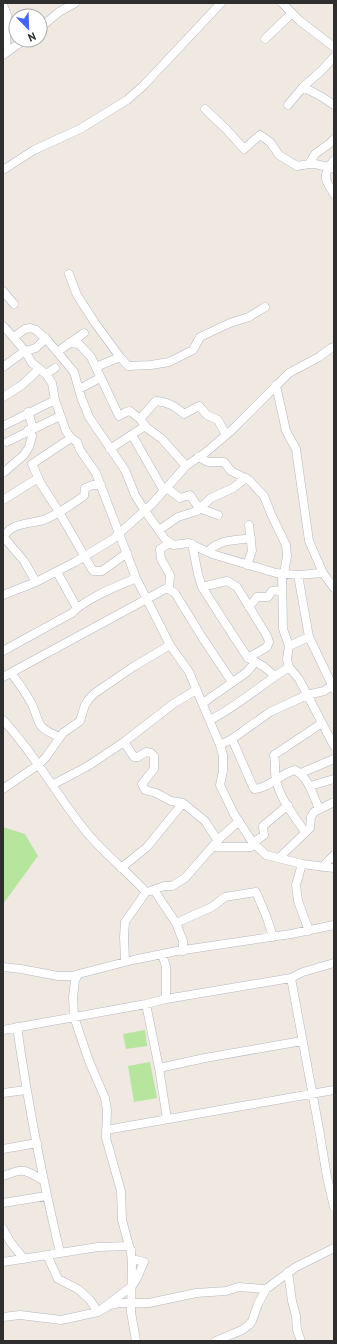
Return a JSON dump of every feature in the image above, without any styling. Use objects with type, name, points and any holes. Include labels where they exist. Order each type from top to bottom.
[{"type":"street","points":[[48,21],[59,12],[75,3]]},
{"type":"street","points":[[3,170],[34,150],[80,129],[127,100],[221,3]]},
{"type":"street","points":[[282,3],[334,47]]},
{"type":"street","points":[[3,5],[7,15],[6,53]]},
{"type":"street","points":[[265,39],[292,13]]},
{"type":"street","points":[[288,105],[303,87],[334,57]]},
{"type":"street","points":[[303,87],[334,105]]},
{"type":"street","points":[[205,109],[244,149],[260,135],[270,142],[279,155],[297,166],[309,164],[332,165],[325,176],[325,181],[333,191]]},
{"type":"street","points":[[309,164],[315,154],[333,141]]},
{"type":"street","points":[[69,274],[77,295],[95,323],[128,366],[151,365],[169,362],[193,350],[200,337],[230,323],[249,317],[265,307]]},
{"type":"street","points":[[3,291],[14,304]]},
{"type":"street","points":[[14,337],[25,329],[30,328],[36,330],[46,338],[74,372],[89,417],[125,470],[135,495],[145,511],[165,539],[170,543],[175,545],[185,543],[192,544],[208,552],[247,565],[283,574],[298,575],[322,573]]},
{"type":"street","points":[[4,329],[14,337],[25,351],[32,364],[38,370],[46,374],[52,383],[55,400],[66,431],[77,442],[80,450],[96,473],[136,578],[170,645],[189,672],[210,720],[223,754],[223,771],[219,784],[234,814],[254,843],[266,855],[302,864],[334,868]]},
{"type":"street","points":[[57,352],[84,333]]},
{"type":"street","points":[[3,366],[25,351],[36,348],[46,338]]},
{"type":"street","points":[[69,343],[79,344],[91,357],[119,416],[129,411],[162,439],[186,466]]},
{"type":"street","points":[[3,595],[57,572],[86,556],[120,534],[145,511],[186,466],[226,435],[292,371],[319,357],[334,347]]},
{"type":"street","points":[[96,366],[120,357]]},
{"type":"street","points":[[46,374],[55,368]]},
{"type":"street","points":[[3,397],[22,385],[38,370]]},
{"type":"street","points":[[79,389],[100,378]]},
{"type":"street","points":[[276,385],[286,431],[296,449],[308,539],[322,573],[334,588]]},
{"type":"street","points":[[3,426],[28,412],[55,400]]},
{"type":"street","points":[[110,449],[132,435],[142,423],[156,401],[168,403],[184,414],[200,406],[207,415],[218,420],[226,435]]},
{"type":"street","points":[[3,473],[24,455],[29,447],[32,436],[28,412]]},
{"type":"street","points":[[6,442],[60,416]]},
{"type":"street","points":[[132,435],[156,478],[166,489],[180,498],[190,495],[199,508],[218,515]]},
{"type":"street","points":[[32,464],[72,438]]},
{"type":"street","points":[[24,455],[32,464],[41,484],[86,556],[93,571],[102,571],[127,553]]},
{"type":"street","points":[[198,457],[208,462],[224,462],[231,471],[246,478],[264,496],[277,528],[284,540],[287,556],[283,574],[282,590],[283,629],[289,646],[287,659],[289,667],[299,679],[322,723],[332,736],[334,746]]},
{"type":"street","points":[[3,500],[38,478]]},
{"type":"street","points":[[159,530],[178,517],[188,515],[211,498],[233,488],[246,478]]},
{"type":"street","points":[[36,582],[24,561],[6,540],[3,539],[5,534],[20,524],[45,519],[59,512],[84,496],[85,488],[93,485],[100,485]]},
{"type":"street","points":[[247,565],[252,552],[248,525]]},
{"type":"street","points":[[208,552],[213,546],[219,543],[251,538]]},
{"type":"street","points":[[169,589],[170,574],[162,559],[160,549],[170,543]]},
{"type":"street","points":[[192,544],[202,587],[252,660],[275,676]]},
{"type":"street","points":[[57,572],[77,608]]},
{"type":"street","points":[[220,745],[232,739],[270,712],[307,695],[324,691],[333,686],[309,637],[298,575]]},
{"type":"street","points":[[3,651],[72,613],[77,608],[101,594],[136,578]]},
{"type":"street","points":[[202,587],[229,581],[237,587],[267,636],[269,642],[267,646],[252,660],[247,672],[203,703]]},
{"type":"street","points":[[3,677],[163,590],[169,589],[175,593],[202,638],[232,682]]},
{"type":"street","points":[[249,607],[257,597],[268,596],[272,591],[282,590]]},
{"type":"street","points":[[289,646],[309,637]]},
{"type":"street","points":[[3,789],[38,765],[65,731],[80,721],[89,699],[95,693],[133,667],[170,645]]},
{"type":"street","points":[[210,720],[222,714],[289,667]]},
{"type":"street","points":[[11,673],[29,699],[40,726],[45,731],[60,738]]},
{"type":"street","points":[[52,785],[88,766],[124,742],[173,704],[196,690]]},
{"type":"street","points":[[3,720],[85,830],[121,868],[150,891],[176,923],[183,941],[183,950]]},
{"type":"street","points":[[305,832],[288,805],[276,780],[276,763],[274,755],[322,723]]},
{"type":"street","points":[[232,739],[254,788],[258,789],[276,780],[289,771],[295,770],[301,773],[310,786],[319,809]]},
{"type":"street","points":[[124,742],[134,757],[138,757],[146,752],[151,753],[154,756],[154,769],[142,784],[144,790],[156,793],[171,801],[183,803],[205,821],[215,844]]},
{"type":"street","points":[[301,773],[334,759]]},
{"type":"street","points":[[310,786],[334,779]]},
{"type":"street","points":[[279,858],[310,828],[313,813],[334,802]]},
{"type":"street","points":[[121,868],[147,847],[183,803]]},
{"type":"street","points":[[215,844],[251,847],[264,835],[263,826],[288,805]]},
{"type":"street","points":[[125,961],[125,922],[150,891],[164,886],[172,886],[185,878],[215,844],[239,821]]},
{"type":"street","points":[[322,867],[334,855]]},
{"type":"street","points":[[302,864],[296,885],[298,901],[309,931]]},
{"type":"street","points":[[176,923],[212,907],[225,897],[253,892],[258,894],[273,937]]},
{"type":"street","points":[[3,967],[58,976],[78,975],[125,961],[183,950],[309,931],[334,925]]},
{"type":"street","points":[[162,955],[166,966],[166,999]]},
{"type":"street","points":[[3,1030],[166,999],[291,978],[303,972],[334,963]]},
{"type":"street","points":[[78,975],[75,980],[73,997],[74,1017],[89,1061],[105,1098],[107,1110],[106,1130],[108,1148],[121,1191],[120,1212],[132,1263],[131,1312],[136,1341]]},
{"type":"street","points":[[291,978],[334,1208]]},
{"type":"street","points":[[146,1004],[159,1068],[167,1119]]},
{"type":"street","points":[[17,1027],[26,1090],[46,1196],[60,1252]]},
{"type":"street","points":[[159,1068],[302,1040]]},
{"type":"street","points":[[3,1094],[26,1090]]},
{"type":"street","points":[[106,1130],[334,1090]]},
{"type":"street","points":[[3,1148],[37,1142]]},
{"type":"street","points":[[3,1176],[17,1170],[28,1171],[44,1181]]},
{"type":"street","points":[[3,1203],[46,1196]]},
{"type":"street","points":[[3,1229],[10,1243],[24,1259]]},
{"type":"street","points":[[3,1262],[98,1247],[128,1246]]},
{"type":"street","points":[[98,1312],[132,1286],[137,1278],[144,1262],[136,1260],[128,1246]]},
{"type":"street","points":[[216,1341],[242,1330],[249,1325],[266,1289],[283,1278],[288,1272],[334,1248]]},
{"type":"street","points":[[47,1256],[58,1279],[78,1289],[90,1300],[98,1312]]},
{"type":"street","points":[[288,1272],[297,1330],[301,1341]]},
{"type":"street","points":[[3,1317],[20,1315],[61,1320],[98,1312],[108,1306],[131,1302],[149,1303],[196,1293],[226,1291],[238,1287],[266,1289]]},
{"type":"green space","points":[[3,827],[25,834],[38,856],[3,904]]},
{"type":"green space","points":[[145,1030],[147,1046],[126,1049],[123,1034]]},
{"type":"green space","points":[[150,1062],[157,1098],[134,1102],[128,1066]]}]
